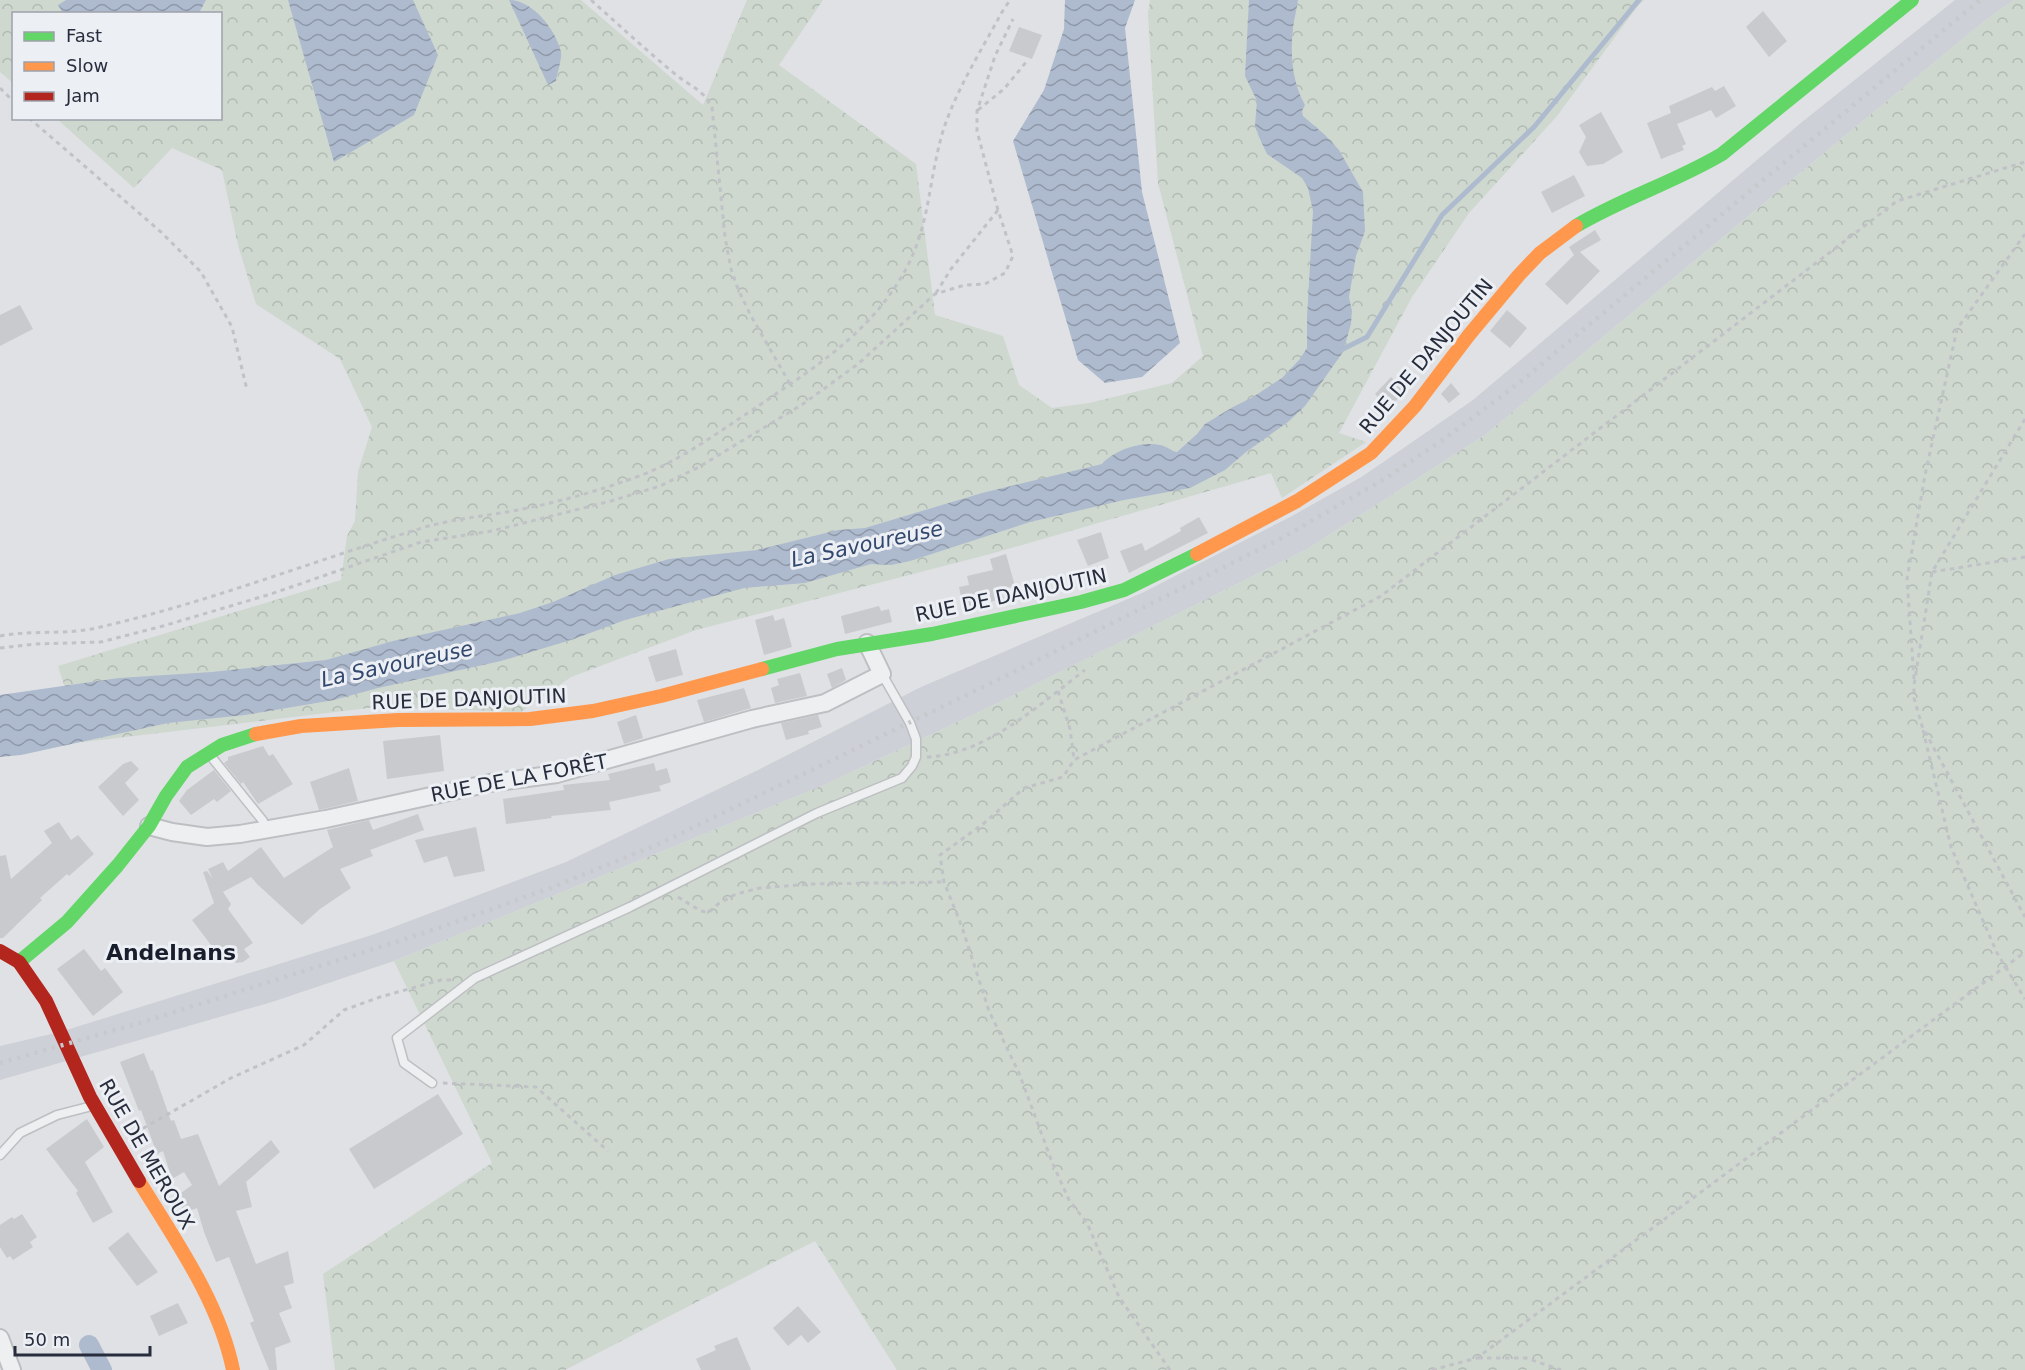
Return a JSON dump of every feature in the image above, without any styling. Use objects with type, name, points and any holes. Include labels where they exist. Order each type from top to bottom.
[{"type":"street","name":"RUE DE DANJOUTIN","points":[[19,962],[68,922],[118,865],[149,826],[166,796],[187,767],[222,745],[266,731],[301,726],[398,720],[561,717],[661,696],[867,643],[932,633],[1081,602],[1124,590],[1155,576],[1231,537],[1324,484],[1371,453],[1394,430],[1491,308],[1554,241],[1574,226],[1596,214],[1702,166],[1722,154],[1912,0]]},
{"type":"street","points":[[867,643],[882,674]]},
{"type":"street","name":"RUE DE LA FORÊT","points":[[149,826],[207,837],[267,830],[490,783],[557,774],[752,719],[825,703],[882,674]]},
{"type":"street","points":[[0,951],[19,962]]},
{"type":"street","name":"RUE DE MEROUX","points":[[19,962],[46,1001],[96,1106],[201,1285],[228,1345],[233,1370]]},
{"type":"street","points":[[0,1338],[12,1370]]},
{"type":"lane","points":[[432,1083],[404,1064],[397,1038],[475,978],[667,889],[817,813],[891,784],[908,772],[916,757],[917,747],[913,730],[882,674]]},
{"type":"lane","points":[[208,753],[263,821],[267,830]]},
{"type":"lane","points":[[0,1155],[20,1133],[57,1115],[96,1106]]},
{"type":"path","points":[[591,0],[677,76],[707,97],[712,107],[725,237],[731,269],[751,316],[790,384]]},
{"type":"path","points":[[0,636],[90,630],[126,621],[431,525],[525,508],[628,480],[662,467],[692,450],[837,351],[868,323],[900,280],[914,253],[927,214],[939,146],[948,116],[1010,0]]},
{"type":"path","points":[[935,294],[965,285],[986,284],[1005,273],[1013,256],[977,131],[976,111],[995,56],[1012,19]]},
{"type":"path","points":[[976,111],[1004,89],[1027,61]]},
{"type":"path","points":[[0,88],[12,100]]},
{"type":"path","points":[[31,120],[161,232],[201,272],[232,327],[248,390]]},
{"type":"path","points":[[1170,1370],[1119,1297],[1087,1223],[1069,1200],[1052,1162],[1019,1073],[989,1011],[962,927],[944,882],[940,855],[983,824],[1024,788],[1063,777],[1074,760],[1381,596],[1897,201],[2025,162]]},
{"type":"path","points":[[0,648],[35,644],[101,642],[271,594],[421,542],[492,531],[660,486],[699,467],[803,404],[858,364],[935,294],[951,269],[998,210]]},
{"type":"path","points":[[2025,234],[1957,329],[1925,475],[1907,579],[1914,698],[1951,847],[1997,953],[2025,999]]},
{"type":"path","points":[[1914,685],[1932,572],[2025,419]]},
{"type":"path","points":[[1932,572],[2025,557]]},
{"type":"path","points":[[916,757],[944,756],[969,748],[996,734],[1085,670]]},
{"type":"path","points":[[1058,691],[1070,729],[1074,760]]},
{"type":"path","points":[[1922,726],[2025,917]]},
{"type":"path","points":[[667,889],[699,910],[708,913],[718,904],[736,894],[760,888],[810,884],[944,882]]},
{"type":"path","points":[[1477,1358],[2025,952]]},
{"type":"path","points":[[117,1143],[231,1078],[304,1046],[344,1010],[441,980],[475,978]]},
{"type":"path","points":[[432,1083],[536,1087],[608,1151]]},
{"type":"path","points":[[1432,1370],[1477,1358],[1526,1358],[1561,1370]]},
{"type":"shaded area","points":[[1955,0],[2014,0],[1987,19],[1841,139],[1485,435],[1309,548],[1000,702],[824,785],[394,961],[272,1002],[0,1080],[0,1046],[60,1032],[375,934],[566,862],[758,770],[921,687],[1142,593],[1292,516],[1363,476],[1473,400],[1802,122]]},
{"type":"green space","points":[[0,0],[581,0],[703,105],[747,0],[823,0],[779,65],[916,164],[935,315],[1003,336],[1019,385],[1052,408],[1089,403],[1172,383],[1203,356],[1158,183],[1148,14],[1150,0],[1644,0],[1557,116],[1469,213],[1412,297],[1339,433],[1366,442],[1282,498],[1271,473],[994,553],[696,630],[571,677],[521,712],[377,707],[83,742],[58,666],[341,580],[347,536],[355,521],[358,472],[372,427],[340,359],[256,304],[238,245],[222,170],[172,148],[134,188],[58,120],[222,120],[222,12],[12,12],[12,82],[0,72]]},
{"type":"green space","points":[[2014,0],[2025,0],[2025,1370],[897,1370],[815,1241],[565,1370],[335,1370],[323,1274],[492,1163],[394,961],[824,785],[1000,702],[1309,548],[1485,435],[1841,139],[1987,19]]},
{"type":"water","points":[[66,0],[206,0],[200,12],[62,12],[58,5]]},
{"type":"water","points":[[288,0],[413,0],[438,55],[414,115],[334,162]]},
{"type":"water","points":[[509,0],[527,5],[549,26],[561,52],[556,81],[548,85]]},
{"type":"water","points":[[1065,0],[1135,0],[1125,28],[1142,192],[1180,343],[1142,377],[1105,383],[1078,360],[1013,141],[1044,90],[1064,29]]},
{"type":"water","name":"La Savoureuse","points":[[1249,0],[1298,0],[1293,28],[1292,58],[1297,87],[1305,105],[1302,111],[1303,116],[1339,150],[1363,192],[1365,231],[1356,256],[1349,297],[1352,311],[1351,324],[1343,352],[1305,406],[1288,422],[1225,470],[1190,488],[1124,500],[1030,522],[910,561],[891,565],[871,564],[805,583],[744,588],[625,620],[574,639],[501,661],[334,700],[245,715],[168,723],[21,755],[0,757],[0,695],[119,678],[212,672],[326,660],[393,641],[520,613],[553,602],[615,575],[669,559],[757,550],[838,530],[865,528],[982,493],[1102,464],[1121,451],[1145,444],[1165,446],[1177,452],[1205,424],[1282,378],[1307,348],[1313,211],[1308,188],[1302,178],[1267,154],[1255,125],[1257,101],[1245,76]]},
{"type":"building","points":[[1763,11],[1787,41],[1769,57],[1746,27]]},
{"type":"building","points":[[1019,27],[1042,35],[1032,59],[1009,51]]},
{"type":"building","points":[[1724,86],[1736,106],[1716,118],[1711,110],[1677,124],[1686,144],[1682,146],[1684,150],[1661,159],[1647,123],[1671,113],[1669,106],[1712,87],[1715,91]]},
{"type":"building","points":[[1601,112],[1623,152],[1603,164],[1587,166],[1579,152],[1586,137],[1579,125]]},
{"type":"building","points":[[1574,175],[1585,196],[1552,213],[1541,192]]},
{"type":"building","points":[[1595,230],[1601,240],[1580,252],[1600,271],[1567,305],[1545,284],[1574,255],[1569,247]]},
{"type":"building","points":[[20,305],[33,329],[0,346],[0,315]]},
{"type":"building","points":[[1507,310],[1527,328],[1510,348],[1490,331]]},
{"type":"building","points":[[1391,377],[1405,391],[1389,408],[1375,394]]},
{"type":"building","points":[[1451,383],[1460,394],[1449,403],[1441,394]]},
{"type":"building","points":[[1199,517],[1208,533],[1129,573],[1120,551],[1142,543],[1145,551],[1181,531],[1180,528]]},
{"type":"building","points":[[1101,532],[1109,558],[1088,566],[1077,540]]},
{"type":"building","points":[[1006,554],[1015,586],[1001,590],[1004,599],[963,607],[959,587],[969,585],[967,576],[993,570],[990,559]]},
{"type":"building","points":[[879,606],[881,611],[889,609],[892,622],[845,634],[841,616]]},
{"type":"building","points":[[773,615],[775,621],[784,618],[792,647],[764,655],[755,620]]},
{"type":"building","points":[[676,649],[683,675],[656,682],[648,657]]},
{"type":"building","points":[[842,668],[846,680],[832,688],[827,674]]},
{"type":"building","points":[[800,673],[807,696],[775,703],[771,688],[779,685],[777,679]]},
{"type":"building","points":[[744,688],[751,708],[704,722],[697,700]]},
{"type":"building","points":[[636,715],[643,738],[624,744],[617,722]]},
{"type":"building","points":[[818,715],[822,727],[808,731],[809,734],[786,740],[781,723]]},
{"type":"building","points":[[440,735],[444,771],[387,779],[383,741]]},
{"type":"building","points":[[263,746],[269,756],[273,754],[293,784],[258,804],[243,782],[241,784],[224,763],[228,757]]},
{"type":"building","points":[[131,761],[139,769],[125,783],[139,800],[123,816],[98,787],[123,764]]},
{"type":"building","points":[[654,763],[656,771],[667,768],[671,782],[659,786],[661,791],[609,802],[611,810],[551,816],[552,818],[506,824],[503,799],[564,790],[563,785],[610,780],[608,774]]},
{"type":"building","points":[[349,768],[358,801],[319,810],[310,782]]},
{"type":"building","points":[[214,770],[231,791],[217,802],[214,799],[191,815],[179,801],[187,790]]},
{"type":"building","points":[[418,814],[424,830],[370,850],[373,856],[340,869],[351,888],[320,909],[302,925],[251,877],[223,892],[231,904],[228,909],[253,943],[244,949],[250,957],[243,962],[236,963],[227,952],[220,957],[192,920],[214,903],[203,872],[207,871],[213,879],[208,869],[223,862],[228,871],[261,847],[284,878],[333,847],[327,830],[369,820],[373,830]]},
{"type":"building","points":[[59,822],[71,840],[78,835],[94,854],[40,898],[42,900],[3,938],[0,938],[0,856],[6,855],[11,879],[52,843],[44,831]]},
{"type":"building","points":[[476,827],[485,871],[454,877],[447,856],[424,863],[415,840]]},
{"type":"building","points":[[84,949],[101,971],[105,968],[123,992],[93,1016],[57,969]]},
{"type":"building","points":[[144,1053],[151,1071],[153,1070],[171,1121],[174,1120],[181,1139],[198,1134],[219,1186],[271,1140],[280,1152],[246,1182],[252,1207],[236,1211],[256,1264],[288,1251],[294,1283],[284,1286],[292,1308],[279,1313],[291,1342],[275,1348],[277,1370],[269,1370],[250,1323],[254,1321],[229,1257],[216,1262],[197,1208],[184,1213],[178,1195],[192,1185],[184,1172],[172,1179],[163,1151],[157,1154],[120,1062]]},
{"type":"building","points":[[438,1094],[463,1134],[374,1189],[349,1149]]},
{"type":"building","points":[[87,1119],[104,1147],[85,1162],[113,1212],[93,1223],[76,1193],[78,1191],[46,1149]]},
{"type":"building","points":[[22,1214],[37,1237],[30,1242],[33,1247],[13,1260],[10,1256],[7,1258],[0,1247],[0,1225]]},
{"type":"building","points":[[128,1232],[158,1272],[137,1286],[108,1248]]},
{"type":"building","points":[[178,1303],[188,1323],[159,1336],[150,1316]]},
{"type":"building","points":[[798,1306],[821,1332],[808,1343],[801,1335],[788,1346],[773,1328]]},
{"type":"building","points":[[737,1337],[751,1370],[701,1370],[696,1359],[716,1350],[714,1346]]},
{"type":"waterway","points":[[1339,351],[1367,337],[1442,215],[1534,127],[1639,0]]},
{"type":"waterway","points":[[89,1345],[102,1370]]},
{"type":"railway","points":[[0,1063],[143,1022],[424,933],[548,889],[661,843],[1022,668],[1280,539],[1386,478],[1444,439],[1519,383],[1980,0]]},
{"type":"traffic: fast","points":[[1576,226],[1722,154],[1912,0]]},
{"type":"traffic: fast","points":[[762,669],[837,649],[932,634],[1081,602],[1124,590],[1197,554]]},
{"type":"traffic: fast","points":[[19,962],[67,922],[118,865],[149,826],[166,796],[187,767],[222,745],[256,734]]},
{"type":"traffic: slow","points":[[1197,554],[1297,501],[1371,453],[1415,406],[1469,335],[1519,275],[1540,253],[1576,226]]},
{"type":"traffic: slow","points":[[256,734],[301,726],[398,720],[530,719],[593,711],[661,696],[762,669]]},
{"type":"traffic: slow","points":[[139,1181],[207,1295],[226,1344],[233,1370]]},
{"type":"traffic: jam","points":[[0,951],[19,962],[46,1001],[90,1097],[139,1181]]},
{"type":"district","name":"Andelnans","points":[[171,952]]}]
